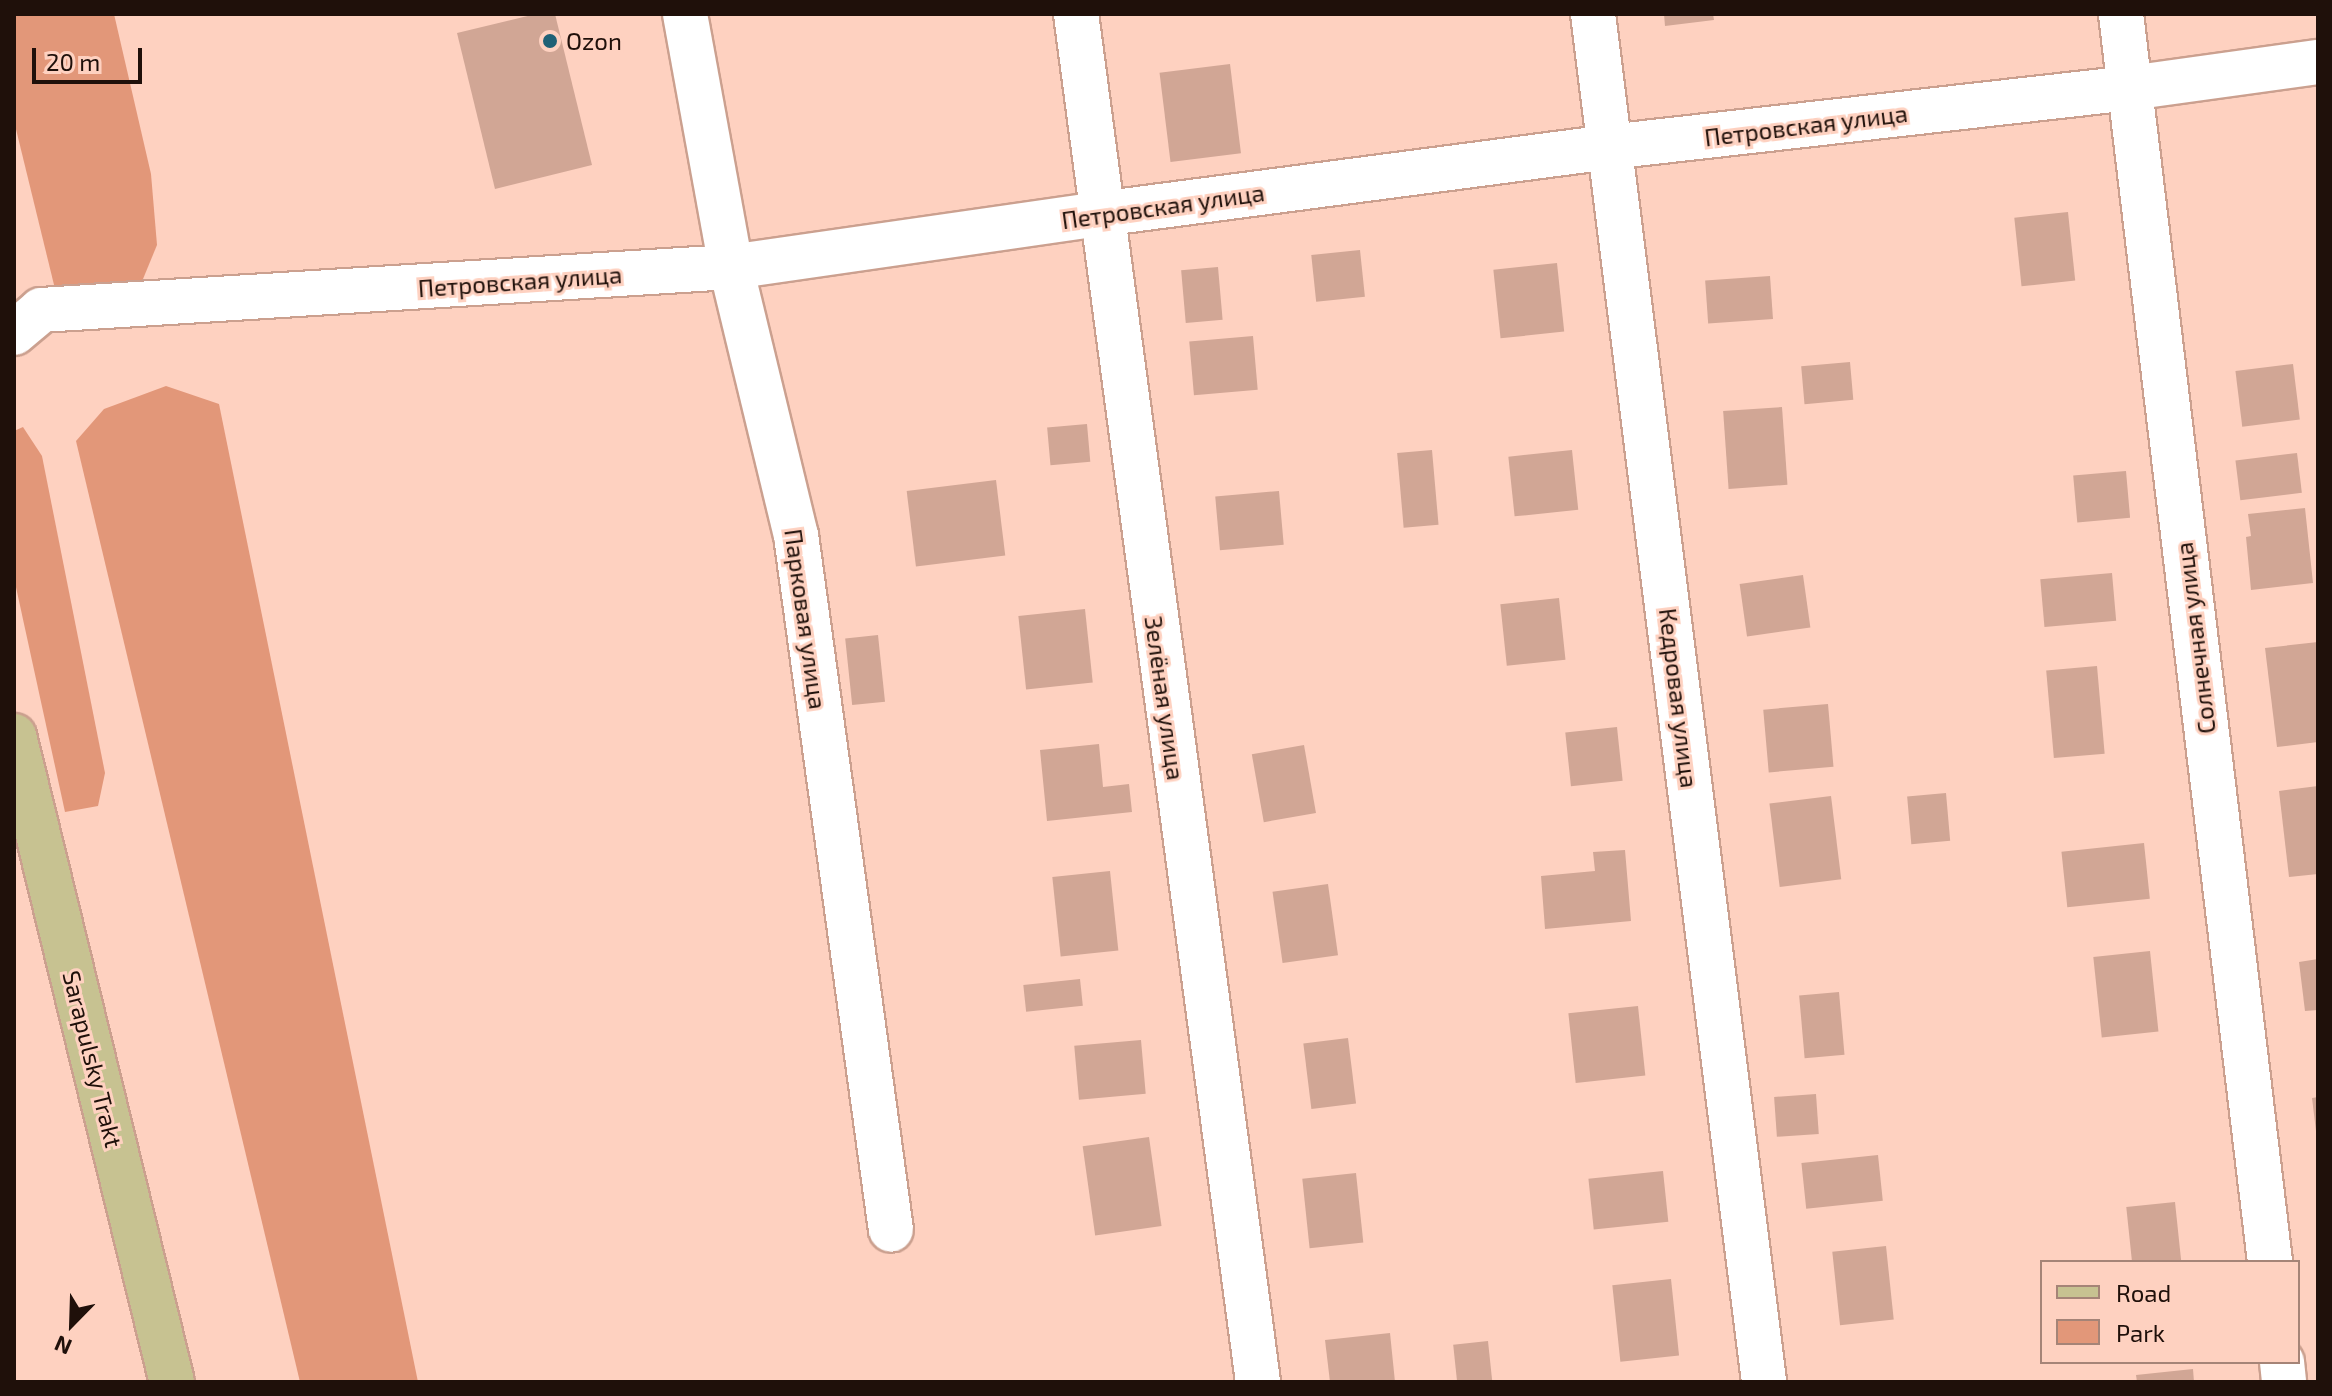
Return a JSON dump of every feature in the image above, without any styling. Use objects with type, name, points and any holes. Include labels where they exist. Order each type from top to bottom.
[{"type":"main road","name":"Sarapulsky Trakt","points":[[14,736],[172,1382]]},
{"type":"street","name":"Парковая улица","points":[[685,14],[731,267],[796,535],[891,1230]]},
{"type":"street","name":"Зелёная улица","points":[[1076,14],[1100,214],[1258,1382]]},
{"type":"street","name":"Кедровая улица","points":[[1593,14],[1764,1382]]},
{"type":"street","name":"Солнечная улица","points":[[2121,14],[2270,1260]]},
{"type":"street","name":"Петровская улица","points":[[14,333],[41,310],[731,267],[1100,214],[1609,147],[2130,88],[2318,62]]},
{"type":"green space","points":[[14,14],[114,14],[151,174],[157,245],[143,279],[118,301],[56,293],[14,121]]},
{"type":"green space","points":[[166,386],[219,404],[418,1382],[300,1382],[76,441],[104,409]]},
{"type":"green space","points":[[23,427],[42,456],[105,773],[98,806],[65,812],[14,578],[14,431]]},
{"type":"building","points":[[536,14],[555,14],[592,165],[495,189],[457,33]]},
{"type":"building","points":[[1664,14],[1713,14],[1714,20],[1665,26]]},
{"type":"building","points":[[1230,64],[1241,153],[1170,162],[1160,73]]},
{"type":"building","points":[[2068,212],[2075,281],[2022,286],[2014,218]]},
{"type":"building","points":[[1360,250],[1365,297],[1316,302],[1311,255]]},
{"type":"building","points":[[1557,263],[1564,332],[1501,338],[1493,270]]},
{"type":"building","points":[[1218,267],[1223,320],[1186,323],[1181,270]]},
{"type":"building","points":[[1770,276],[1773,319],[1708,323],[1705,281]]},
{"type":"building","points":[[1253,336],[1258,390],[1194,395],[1189,342]]},
{"type":"building","points":[[1850,362],[1853,400],[1804,404],[1801,366]]},
{"type":"building","points":[[2293,364],[2300,420],[2242,427],[2235,371]]},
{"type":"building","points":[[1782,407],[1787,485],[1729,489],[1723,411]]},
{"type":"building","points":[[1087,424],[1090,462],[1050,465],[1047,427]]},
{"type":"building","points":[[1432,450],[1439,525],[1404,528],[1397,453]]},
{"type":"building","points":[[1572,450],[1578,510],[1515,516],[1508,457]]},
{"type":"building","points":[[2297,453],[2302,493],[2240,500],[2235,461]]},
{"type":"building","points":[[2126,471],[2130,518],[2077,522],[2073,476]]},
{"type":"building","points":[[996,480],[1005,555],[916,566],[907,491]]},
{"type":"building","points":[[1279,491],[1284,545],[1220,550],[1215,497]]},
{"type":"building","points":[[2305,508],[2313,583],[2251,590],[2246,537],[2251,536],[2248,514]]},
{"type":"building","points":[[2112,573],[2116,621],[2044,627],[2040,579]]},
{"type":"building","points":[[1803,575],[1810,627],[1747,636],[1740,584]]},
{"type":"building","points":[[1559,598],[1565,660],[1507,666],[1500,604]]},
{"type":"building","points":[[1085,609],[1093,683],[1026,690],[1018,616]]},
{"type":"building","points":[[878,635],[885,702],[852,705],[845,638]]},
{"type":"building","points":[[2318,642],[2318,742],[2277,747],[2265,648]]},
{"type":"building","points":[[2097,666],[2105,754],[2054,758],[2046,670]]},
{"type":"building","points":[[1828,704],[1833,767],[1769,772],[1763,710]]},
{"type":"building","points":[[1617,727],[1623,781],[1571,786],[1565,732]]},
{"type":"building","points":[[1099,744],[1103,787],[1129,784],[1132,812],[1047,821],[1040,750]]},
{"type":"building","points":[[1304,745],[1316,813],[1264,822],[1252,754]]},
{"type":"building","points":[[2318,786],[2318,874],[2289,877],[2279,791]]},
{"type":"building","points":[[1946,793],[1950,841],[1911,844],[1907,796]]},
{"type":"building","points":[[1831,796],[1841,879],[1780,887],[1769,804]]},
{"type":"building","points":[[2144,843],[2150,899],[2067,907],[2061,852]]},
{"type":"building","points":[[1625,850],[1631,921],[1545,929],[1541,876],[1595,871],[1593,852]]},
{"type":"building","points":[[1110,871],[1118,951],[1061,957],[1052,877]]},
{"type":"building","points":[[1328,884],[1338,955],[1283,963],[1273,892]]},
{"type":"building","points":[[2150,951],[2158,1032],[2102,1038],[2093,957]]},
{"type":"building","points":[[2318,959],[2318,1010],[2305,1011],[2299,962]]},
{"type":"building","points":[[1080,979],[1083,1006],[1026,1012],[1023,985]]},
{"type":"building","points":[[1839,992],[1844,1055],[1805,1058],[1799,995]]},
{"type":"building","points":[[1638,1006],[1645,1076],[1576,1083],[1568,1013]]},
{"type":"building","points":[[1348,1038],[1356,1104],[1311,1109],[1303,1043]]},
{"type":"building","points":[[1141,1040],[1146,1094],[1079,1100],[1074,1046]]},
{"type":"building","points":[[1816,1094],[1819,1134],[1777,1137],[1774,1097]]},
{"type":"building","points":[[2318,1097],[2318,1131],[2316,1131],[2312,1098]]},
{"type":"building","points":[[1149,1137],[1162,1226],[1095,1235],[1083,1146]]},
{"type":"building","points":[[1878,1155],[1883,1201],[1806,1209],[1801,1163]]},
{"type":"building","points":[[1663,1171],[1668,1222],[1594,1230],[1588,1179]]},
{"type":"building","points":[[1356,1173],[1363,1243],[1310,1248],[1302,1179]]},
{"type":"building","points":[[2175,1202],[2181,1260],[2132,1260],[2126,1207]]},
{"type":"building","points":[[1886,1246],[1894,1320],[1840,1325],[1832,1252]]},
{"type":"building","points":[[1671,1279],[1679,1356],[1620,1362],[1612,1285]]},
{"type":"building","points":[[1390,1333],[1395,1382],[1330,1382],[1325,1340]]},
{"type":"building","points":[[1488,1341],[1492,1382],[1457,1382],[1453,1345]]},
{"type":"building","points":[[2193,1369],[2194,1382],[2137,1382],[2136,1375]]},
{"type":"place","name":"Ozon","points":[[550,41]]}]
